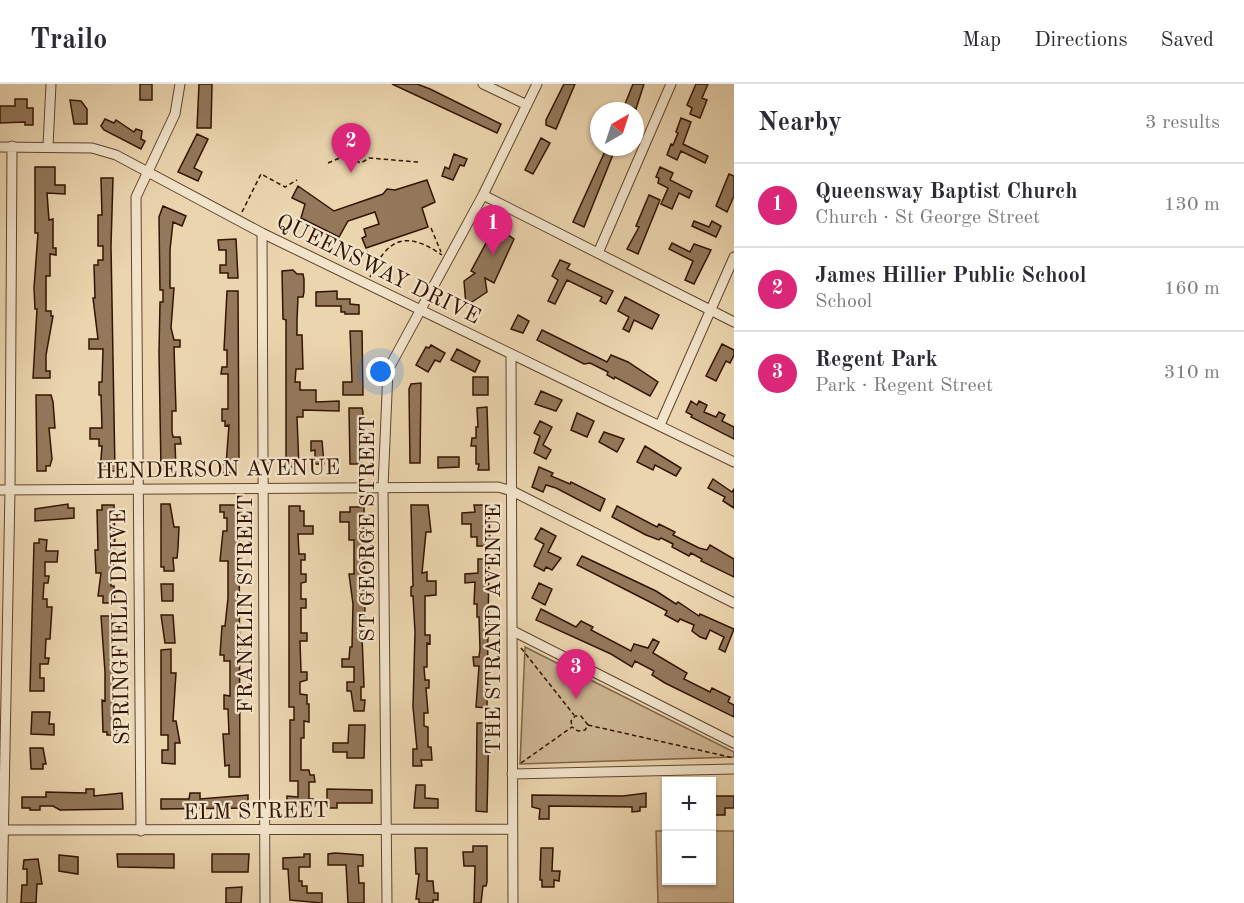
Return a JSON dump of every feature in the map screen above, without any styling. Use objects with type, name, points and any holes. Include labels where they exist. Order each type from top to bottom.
[{"type":"street","points":[[48,146],[51,84]]},
{"type":"street","name":"SPRINGFIELD DRIVE","points":[[141,831],[136,196],[175,114],[180,84]]},
{"type":"street","points":[[483,84],[528,105]]},
{"type":"street","name":"ST GEORGE STREET","points":[[387,903],[383,487],[388,370],[483,195],[537,84]]},
{"type":"street","points":[[598,253],[671,84]]},
{"type":"street","points":[[2,903],[5,490],[12,146]]},
{"type":"street","name":"QUEENSWAY DRIVE","points":[[0,147],[48,146],[103,150],[262,233],[734,462]]},
{"type":"street","points":[[483,195],[734,322]]},
{"type":"street","name":"FRANKLIN STREET","points":[[262,233],[265,903]]},
{"type":"street","points":[[660,425],[734,257]]},
{"type":"street","name":"THE STRAND AVENUE","points":[[512,355],[513,903]]},
{"type":"street","name":"HENDERSON AVENUE","points":[[5,490],[498,487],[512,491],[734,603]]},
{"type":"street","points":[[513,631],[734,743]]},
{"type":"street","points":[[512,774],[734,769]]},
{"type":"street","name":"ELM STREET","points":[[2,830],[512,829]]},
{"type":"path","points":[[328,163],[344,156],[361,163],[369,158],[418,162]]},
{"type":"path","points":[[238,220],[261,174],[285,187],[297,180]]},
{"type":"path","points":[[367,284],[385,251],[407,240],[423,242],[442,255],[431,228]]},
{"type":"path","points":[[367,251],[373,271]]},
{"type":"path","points":[[513,631],[522,650],[575,716]]},
{"type":"path","points":[[575,716],[581,716],[588,725],[734,758]]},
{"type":"path","points":[[575,716],[571,721],[572,727],[578,731],[585,730],[588,725]]},
{"type":"path","points":[[512,774],[524,760],[572,727]]},
{"type":"shaded area","points":[[525,647],[734,752],[734,757],[520,764]]},
{"type":"shaded area","points":[[656,831],[662,831],[662,885],[716,885],[716,831],[734,831],[734,903],[658,903]]},
{"type":"building","points":[[140,84],[152,84],[152,100],[140,100]]},
{"type":"building","points":[[199,84],[212,84],[211,128],[197,128]]},
{"type":"building","points":[[392,84],[417,84],[501,124],[497,133]]},
{"type":"building","points":[[564,84],[575,84],[556,129],[546,125],[546,120]]},
{"type":"building","points":[[633,84],[644,84],[638,102],[626,102]]},
{"type":"building","points":[[696,84],[708,84],[702,98],[707,100],[700,118],[690,114],[692,108],[687,105]]},
{"type":"building","points":[[15,99],[27,99],[27,108],[33,108],[33,125],[25,125],[25,122],[0,123],[0,106],[15,106]]},
{"type":"building","points":[[70,100],[81,101],[87,109],[87,124],[74,124]]},
{"type":"building","points":[[681,118],[691,122],[683,144],[708,156],[705,163],[681,151],[677,160],[667,155],[678,133],[676,132]]},
{"type":"building","points":[[105,119],[114,123],[116,120],[134,132],[136,129],[142,131],[141,139],[145,141],[141,149],[104,130],[101,126]]},
{"type":"building","points":[[197,134],[208,139],[194,168],[202,172],[198,181],[178,172]]},
{"type":"building","points":[[541,138],[550,143],[533,174],[525,170]]},
{"type":"building","points":[[454,154],[467,159],[464,166],[460,165],[453,180],[442,176],[445,167],[449,169]]},
{"type":"building","points":[[603,156],[612,156],[584,227],[573,222]]},
{"type":"building","points":[[35,167],[55,167],[55,185],[65,185],[65,194],[47,193],[49,220],[53,219],[53,248],[56,248],[56,255],[50,254],[50,276],[46,276],[46,311],[51,311],[51,316],[53,316],[46,355],[46,371],[50,371],[50,378],[33,378],[37,309],[35,309],[34,288],[38,233],[35,233]]},
{"type":"building","points":[[660,167],[673,173],[670,180],[692,191],[689,198],[679,193],[672,209],[661,204],[668,188],[658,183],[659,178],[656,177]]},
{"type":"building","points":[[729,174],[734,176],[734,196],[727,212],[716,206]]},
{"type":"building","points":[[101,178],[113,178],[111,246],[115,471],[100,471],[102,446],[99,446],[99,439],[90,439],[90,428],[102,428],[99,382],[102,382],[103,349],[89,349],[89,339],[98,339],[93,298],[95,298],[94,265],[98,265],[98,260],[103,260],[103,246],[98,246],[98,215],[102,215]]},
{"type":"building","points":[[427,180],[435,202],[422,208],[428,227],[366,248],[362,238],[366,236],[364,229],[379,224],[375,212],[348,221],[339,237],[301,218],[305,204],[292,198],[298,186],[334,211],[383,194],[387,189],[395,190]]},
{"type":"building","points":[[649,195],[660,200],[638,254],[627,249],[639,227],[636,226]]},
{"type":"building","points":[[163,206],[186,216],[182,226],[173,222],[170,250],[170,288],[174,288],[171,328],[174,340],[180,340],[180,347],[174,347],[176,411],[172,411],[172,432],[173,437],[180,437],[181,444],[175,444],[176,469],[161,470],[159,353],[160,302],[163,302],[163,290],[160,290],[159,217]]},
{"type":"building","points":[[694,221],[709,227],[712,221],[721,226],[716,237],[692,226]]},
{"type":"building","points":[[492,232],[505,239],[508,235],[514,239],[494,283],[485,278],[487,292],[466,306],[464,281],[475,273],[471,271]]},
{"type":"building","points":[[236,239],[238,278],[228,278],[228,273],[220,273],[220,265],[226,265],[226,250],[219,250],[218,240]]},
{"type":"building","points":[[672,243],[690,252],[694,244],[711,250],[694,284],[685,280],[693,261],[669,249]]},
{"type":"building","points":[[560,260],[570,264],[567,269],[613,291],[606,304],[600,301],[602,297],[567,280],[555,304],[548,301],[558,280],[552,276]]},
{"type":"building","points":[[293,270],[297,274],[303,274],[304,279],[303,297],[298,297],[297,320],[297,335],[302,335],[303,369],[296,369],[295,382],[300,382],[300,390],[316,390],[316,402],[339,401],[339,411],[303,410],[303,417],[297,417],[299,468],[286,467],[286,320],[283,319],[282,271]]},
{"type":"building","points":[[227,291],[238,291],[239,458],[234,466],[234,473],[222,473],[222,465],[226,465],[229,425],[225,426],[225,421],[222,421],[222,409],[228,409],[228,374],[221,374],[222,367],[227,367],[227,350],[224,350]]},
{"type":"building","points":[[337,291],[337,299],[350,299],[350,304],[359,305],[359,314],[345,314],[341,312],[341,306],[316,306],[316,292]]},
{"type":"building","points":[[625,297],[659,315],[652,329],[634,320],[629,332],[623,329],[629,317],[618,311]]},
{"type":"building","points":[[518,315],[529,321],[523,333],[511,329]]},
{"type":"building","points":[[542,330],[607,362],[611,355],[628,362],[658,382],[650,396],[615,377],[614,379],[607,375],[608,372],[590,363],[584,364],[537,340]]},
{"type":"building","points":[[350,331],[362,331],[363,395],[343,395],[343,382],[352,382]]},
{"type":"building","points":[[722,344],[734,350],[734,355],[730,363],[726,361],[716,381],[706,376]]},
{"type":"building","points":[[431,345],[445,353],[440,362],[435,360],[428,372],[416,365],[426,347],[429,348]]},
{"type":"building","points":[[457,349],[480,361],[475,372],[451,360]]},
{"type":"building","points":[[473,377],[488,377],[488,395],[473,395]]},
{"type":"building","points":[[421,383],[420,463],[410,463],[409,389],[411,384]]},
{"type":"building","points":[[541,391],[562,400],[556,411],[535,404]]},
{"type":"building","points":[[36,395],[51,395],[53,402],[55,428],[49,428],[52,459],[50,466],[46,466],[46,471],[37,471]]},
{"type":"building","points":[[691,401],[697,405],[699,401],[707,405],[704,412],[716,417],[719,412],[725,415],[722,421],[734,427],[734,439],[691,417],[692,415],[686,412]]},
{"type":"building","points":[[487,407],[489,470],[478,470],[476,446],[471,446],[472,438],[476,438],[476,427],[478,427],[477,408]]},
{"type":"building","points":[[349,408],[362,408],[363,412],[361,464],[350,464]]},
{"type":"building","points":[[577,413],[594,421],[587,437],[571,430]]},
{"type":"building","points":[[540,421],[552,427],[543,445],[551,450],[546,459],[534,453],[540,436],[534,433]]},
{"type":"building","points":[[604,432],[624,439],[617,452],[599,442]]},
{"type":"building","points":[[311,441],[322,441],[324,464],[315,464],[315,450],[311,451]]},
{"type":"building","points":[[645,446],[681,468],[676,476],[655,465],[653,470],[637,462]]},
{"type":"building","points":[[438,457],[459,457],[459,467],[438,468]]},
{"type":"building","points":[[539,467],[553,473],[551,476],[570,484],[571,482],[605,499],[600,511],[556,488],[546,485],[543,492],[532,487]]},
{"type":"building","points":[[713,479],[732,492],[734,489],[734,508],[723,501],[725,497],[708,488]]},
{"type":"building","points":[[68,504],[68,508],[74,508],[74,518],[35,521],[35,509]]},
{"type":"building","points":[[161,504],[170,504],[174,527],[179,527],[177,558],[173,558],[174,571],[164,571],[164,567],[161,567]]},
{"type":"building","points":[[102,505],[114,505],[115,548],[111,548],[114,568],[111,569],[111,586],[114,586],[115,603],[103,603],[103,596],[98,596],[101,573],[96,573],[95,550],[98,550],[97,510],[102,510]]},
{"type":"building","points":[[220,505],[239,505],[240,777],[229,777],[229,765],[225,766],[223,734],[229,734],[228,709],[224,709],[224,695],[230,696],[230,661],[224,661],[224,655],[220,655],[222,626],[225,626],[228,598],[228,561],[220,561],[223,531],[227,531],[227,518],[224,518],[224,512],[220,512]]},
{"type":"building","points":[[411,505],[428,505],[431,532],[426,532],[422,573],[427,572],[427,581],[436,581],[436,595],[425,596],[425,635],[430,635],[430,644],[427,643],[427,667],[424,667],[425,680],[429,680],[429,688],[426,688],[428,713],[424,713],[424,726],[428,727],[428,747],[431,747],[432,760],[421,760],[422,766],[413,766],[413,749],[417,749],[413,707],[415,632],[413,596],[411,596],[413,586]]},
{"type":"building","points":[[474,505],[489,505],[490,546],[477,546],[477,537],[471,537],[471,524],[462,524],[462,513],[475,512]]},
{"type":"building","points":[[289,506],[300,506],[300,511],[304,511],[304,526],[313,526],[313,534],[298,534],[299,554],[305,554],[305,560],[301,560],[301,574],[306,574],[306,582],[301,583],[301,599],[306,599],[306,608],[301,608],[301,633],[307,633],[307,641],[300,641],[301,672],[307,672],[307,680],[300,682],[300,694],[307,695],[307,704],[309,704],[309,722],[304,721],[304,738],[301,738],[301,770],[309,770],[310,775],[314,775],[315,782],[309,782],[309,799],[313,799],[313,808],[296,807],[296,809],[287,809],[287,796],[298,797],[298,781],[290,781],[290,720],[294,720],[294,707],[289,707]]},
{"type":"building","points":[[617,506],[657,527],[659,524],[675,532],[673,535],[699,548],[707,550],[710,545],[734,559],[734,577],[701,561],[702,559],[691,553],[689,556],[672,547],[673,544],[661,538],[659,540],[646,535],[612,517]]},
{"type":"building","points":[[350,507],[364,507],[365,636],[362,636],[364,687],[361,687],[361,700],[365,700],[364,711],[354,711],[351,691],[347,691],[347,682],[354,682],[354,667],[342,667],[342,659],[349,659],[350,647],[352,647],[353,604],[349,574],[354,574],[354,540],[349,540],[349,522],[340,522],[340,512],[350,512]]},
{"type":"building","points":[[541,528],[556,536],[548,552],[561,558],[552,570],[546,567],[544,571],[534,566],[544,544],[535,539]]},
{"type":"building","points":[[39,539],[47,540],[46,551],[58,551],[57,562],[45,562],[45,576],[49,576],[48,583],[44,583],[43,599],[47,599],[47,607],[52,607],[50,639],[46,639],[45,658],[49,658],[48,664],[40,664],[40,678],[44,678],[44,691],[30,691],[34,543],[39,543]]},
{"type":"building","points":[[582,556],[656,591],[676,604],[678,602],[699,616],[700,614],[734,629],[725,652],[719,649],[724,637],[710,630],[706,639],[700,637],[692,631],[694,625],[680,619],[678,622],[665,615],[667,611],[577,565]]},
{"type":"building","points":[[478,559],[489,559],[487,708],[476,707],[479,666],[474,666],[473,657],[479,657],[479,617],[477,617],[477,604],[474,604],[475,582],[465,583],[465,574],[478,573]]},
{"type":"building","points":[[539,583],[552,589],[545,605],[532,598]]},
{"type":"building","points":[[161,584],[173,584],[173,601],[162,601]]},
{"type":"building","points":[[541,609],[576,627],[581,621],[593,627],[591,630],[631,651],[634,644],[648,648],[653,639],[659,642],[653,653],[687,673],[684,679],[710,692],[712,688],[730,697],[728,702],[734,705],[734,717],[665,683],[652,675],[654,671],[635,661],[632,667],[611,654],[536,620]]},
{"type":"building","points":[[161,615],[173,615],[175,643],[165,643]]},
{"type":"building","points":[[101,616],[114,616],[113,676],[117,735],[107,735],[107,732],[103,732],[102,700],[105,701],[105,672]]},
{"type":"building","points":[[171,649],[171,673],[176,673],[173,721],[176,721],[180,743],[175,743],[175,764],[162,763],[162,750],[168,750],[168,735],[161,735],[161,650]]},
{"type":"building","points":[[32,712],[50,712],[49,724],[54,724],[54,735],[31,734]]},
{"type":"building","points":[[477,723],[489,723],[487,812],[476,811]]},
{"type":"building","points":[[349,725],[365,725],[364,758],[347,758],[347,752],[333,752],[333,743],[348,743]]},
{"type":"building","points":[[30,748],[43,748],[46,764],[43,764],[43,769],[31,769]]},
{"type":"building","points":[[416,785],[425,785],[425,798],[438,799],[438,808],[414,808]]},
{"type":"building","points":[[86,789],[94,789],[94,796],[122,793],[123,809],[60,810],[53,806],[40,806],[40,810],[22,808],[22,797],[46,797],[46,792],[86,793]]},
{"type":"building","points":[[327,789],[372,790],[372,803],[337,803],[337,808],[327,808]]},
{"type":"building","points":[[190,793],[200,793],[200,799],[248,795],[248,808],[161,809],[161,799],[189,799]]},
{"type":"building","points":[[646,793],[646,807],[640,807],[640,811],[632,812],[632,807],[549,806],[549,819],[539,819],[540,809],[532,807],[532,795],[623,796]]},
{"type":"building","points":[[716,796],[734,796],[734,808],[725,808],[725,815],[716,815]]},
{"type":"building","points":[[473,846],[487,846],[487,882],[486,886],[483,886],[481,903],[474,903],[475,866],[464,866],[463,852],[473,852]]},
{"type":"building","points":[[415,848],[427,848],[427,881],[433,881],[434,893],[438,893],[438,900],[433,900],[433,903],[419,903],[419,899],[416,899],[419,874],[416,874]]},
{"type":"building","points":[[541,848],[553,848],[552,871],[560,871],[559,881],[554,880],[554,887],[542,887],[542,880],[540,880]]},
{"type":"building","points":[[117,854],[174,854],[174,868],[118,867]]},
{"type":"building","points":[[212,854],[249,854],[248,872],[212,872]]},
{"type":"building","points":[[304,854],[310,854],[310,867],[299,867],[299,881],[302,881],[302,886],[307,886],[307,893],[322,893],[322,903],[290,900],[288,869],[283,869],[283,858],[304,857]]},
{"type":"building","points":[[328,854],[363,855],[363,866],[358,866],[359,883],[364,883],[364,903],[348,903],[346,865],[328,865]]},
{"type":"building","points":[[59,855],[78,857],[78,874],[59,871]]},
{"type":"building","points":[[38,859],[42,884],[37,884],[36,903],[21,903],[22,885],[27,885],[27,869],[23,869],[24,860]]},
{"type":"building","points":[[242,887],[241,903],[226,903],[226,888]]},
{"type":"place","name":"James Hillier Public School","points":[[351,173]]},
{"type":"place","name":"Queensway Baptist Church","points":[[493,255]]},
{"type":"place","name":"Regent Park","points":[[576,699]]}]
